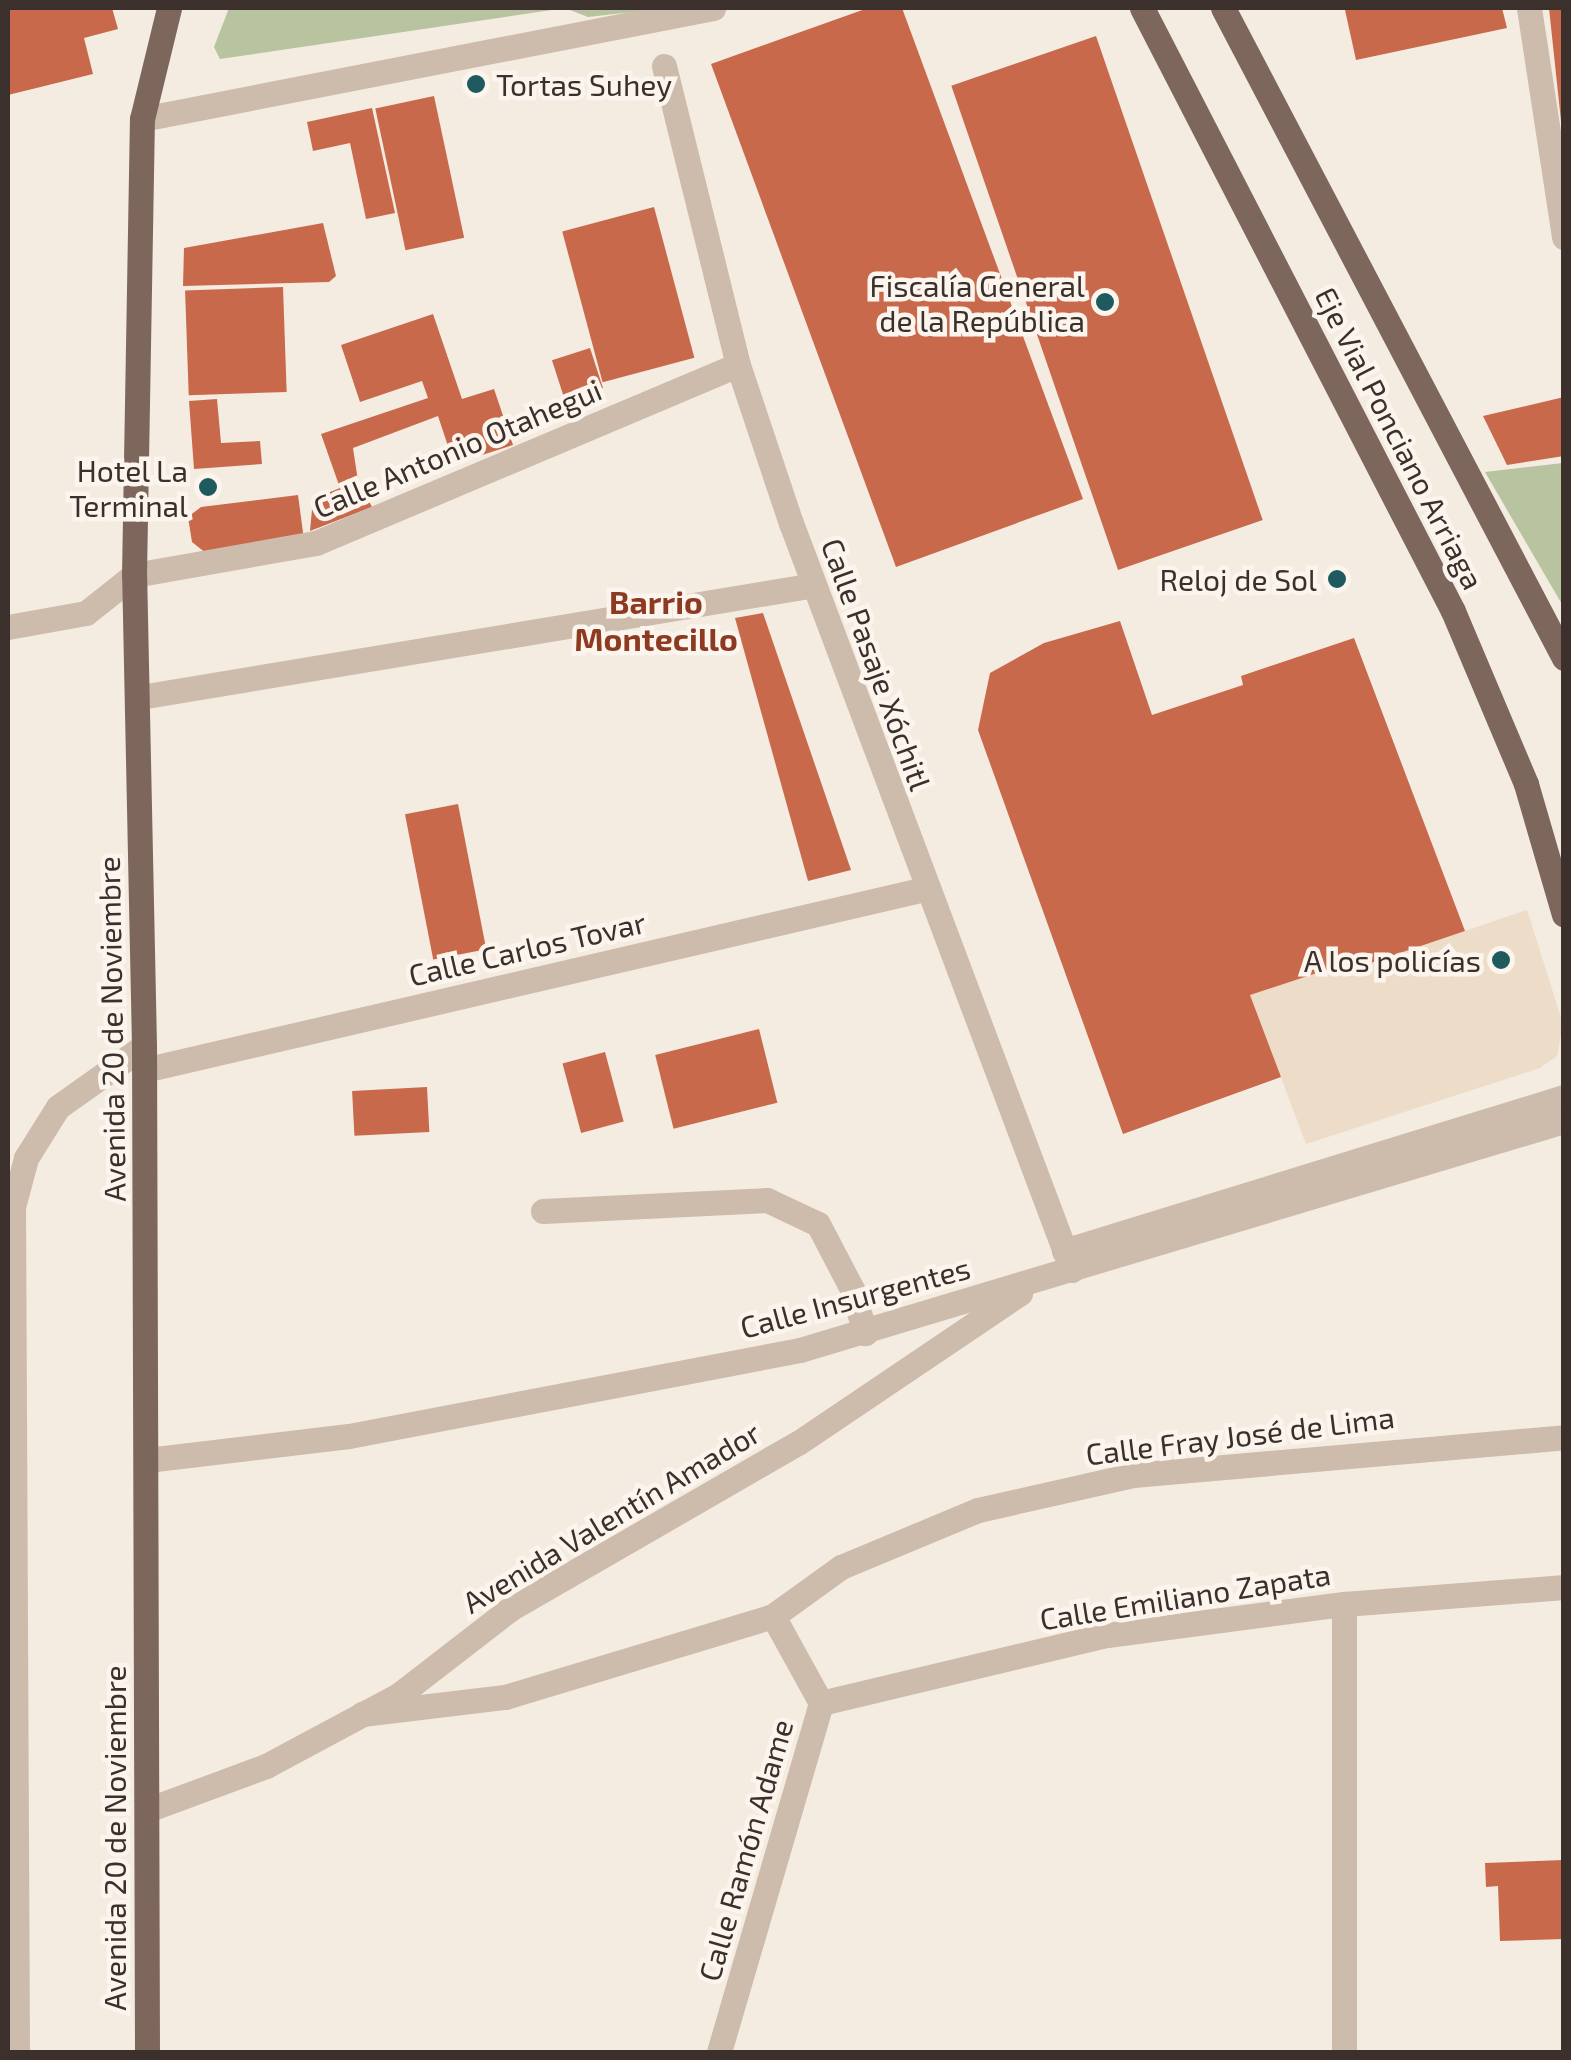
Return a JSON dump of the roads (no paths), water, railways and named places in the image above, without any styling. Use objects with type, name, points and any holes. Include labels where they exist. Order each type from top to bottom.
[{"type":"main road","name":"Avenida 20 de Noviembre","points":[[147,2052],[144,1058],[140,697],[134,575],[142,119],[169,8]]},
{"type":"main road","name":"Eje Vial Ponciano Arriaga","points":[[1142,8],[1453,610],[1526,784],[1564,915]]},
{"type":"main road","name":"Eje Vial Ponciano Arriaga","points":[[1222,8],[1564,658]]},
{"type":"street","points":[[142,119],[714,8]]},
{"type":"street","points":[[1529,8],[1564,237]]},
{"type":"street","name":"Calle Pasaje Xóchitl","points":[[664,66],[738,366],[925,889],[1068,1260]]},
{"type":"street","name":"Calle Antonio Otahegui","points":[[134,575],[316,544],[738,366]]},
{"type":"street","points":[[8,627],[86,613],[134,575]]},
{"type":"street","points":[[140,697],[814,585]]},
{"type":"street","name":"Calle Carlos Tovar","points":[[144,1058],[925,889]]},
{"type":"street","points":[[17,2052],[13,1207],[26,1158],[58,1107],[144,1058]]},
{"type":"street","points":[[1068,1260],[1564,1097]]},
{"type":"street","name":"Calle Insurgentes","points":[[147,1460],[349,1436],[866,1333],[1041,1279],[1068,1260],[1564,1121]]},
{"type":"street","points":[[543,1212],[767,1200],[818,1224],[853,1291],[866,1333]]},
{"type":"street","name":"Avenida Valentín Amador","points":[[147,1810],[266,1766],[400,1694],[510,1609],[798,1444],[1041,1279]]},
{"type":"street","name":"Calle Fray José de Lima","points":[[362,1714],[505,1698],[773,1616],[842,1566],[978,1510],[1133,1474],[1564,1436]]},
{"type":"street","name":"Calle Emiliano Zapata","points":[[822,1703],[1108,1635],[1344,1604],[1564,1587]]},
{"type":"street","points":[[1344,1604],[1344,2052]]},
{"type":"street","name":"Calle Ramón Adame","points":[[719,2052],[822,1703],[773,1616]]},
{"type":"place","name":"Tortas Suhey","points":[[476,84]]},
{"type":"place","name":"Fiscalía General de la República","points":[[1105,302]]},
{"type":"place","name":"Hotel La Terminal","points":[[208,487]]},
{"type":"place","name":"Reloj de Sol","points":[[1337,579]]},
{"type":"place","name":"A los policías","points":[[1501,960]]},
{"type":"district","name":"Barrio Montecillo","points":[[656,620]]}]
